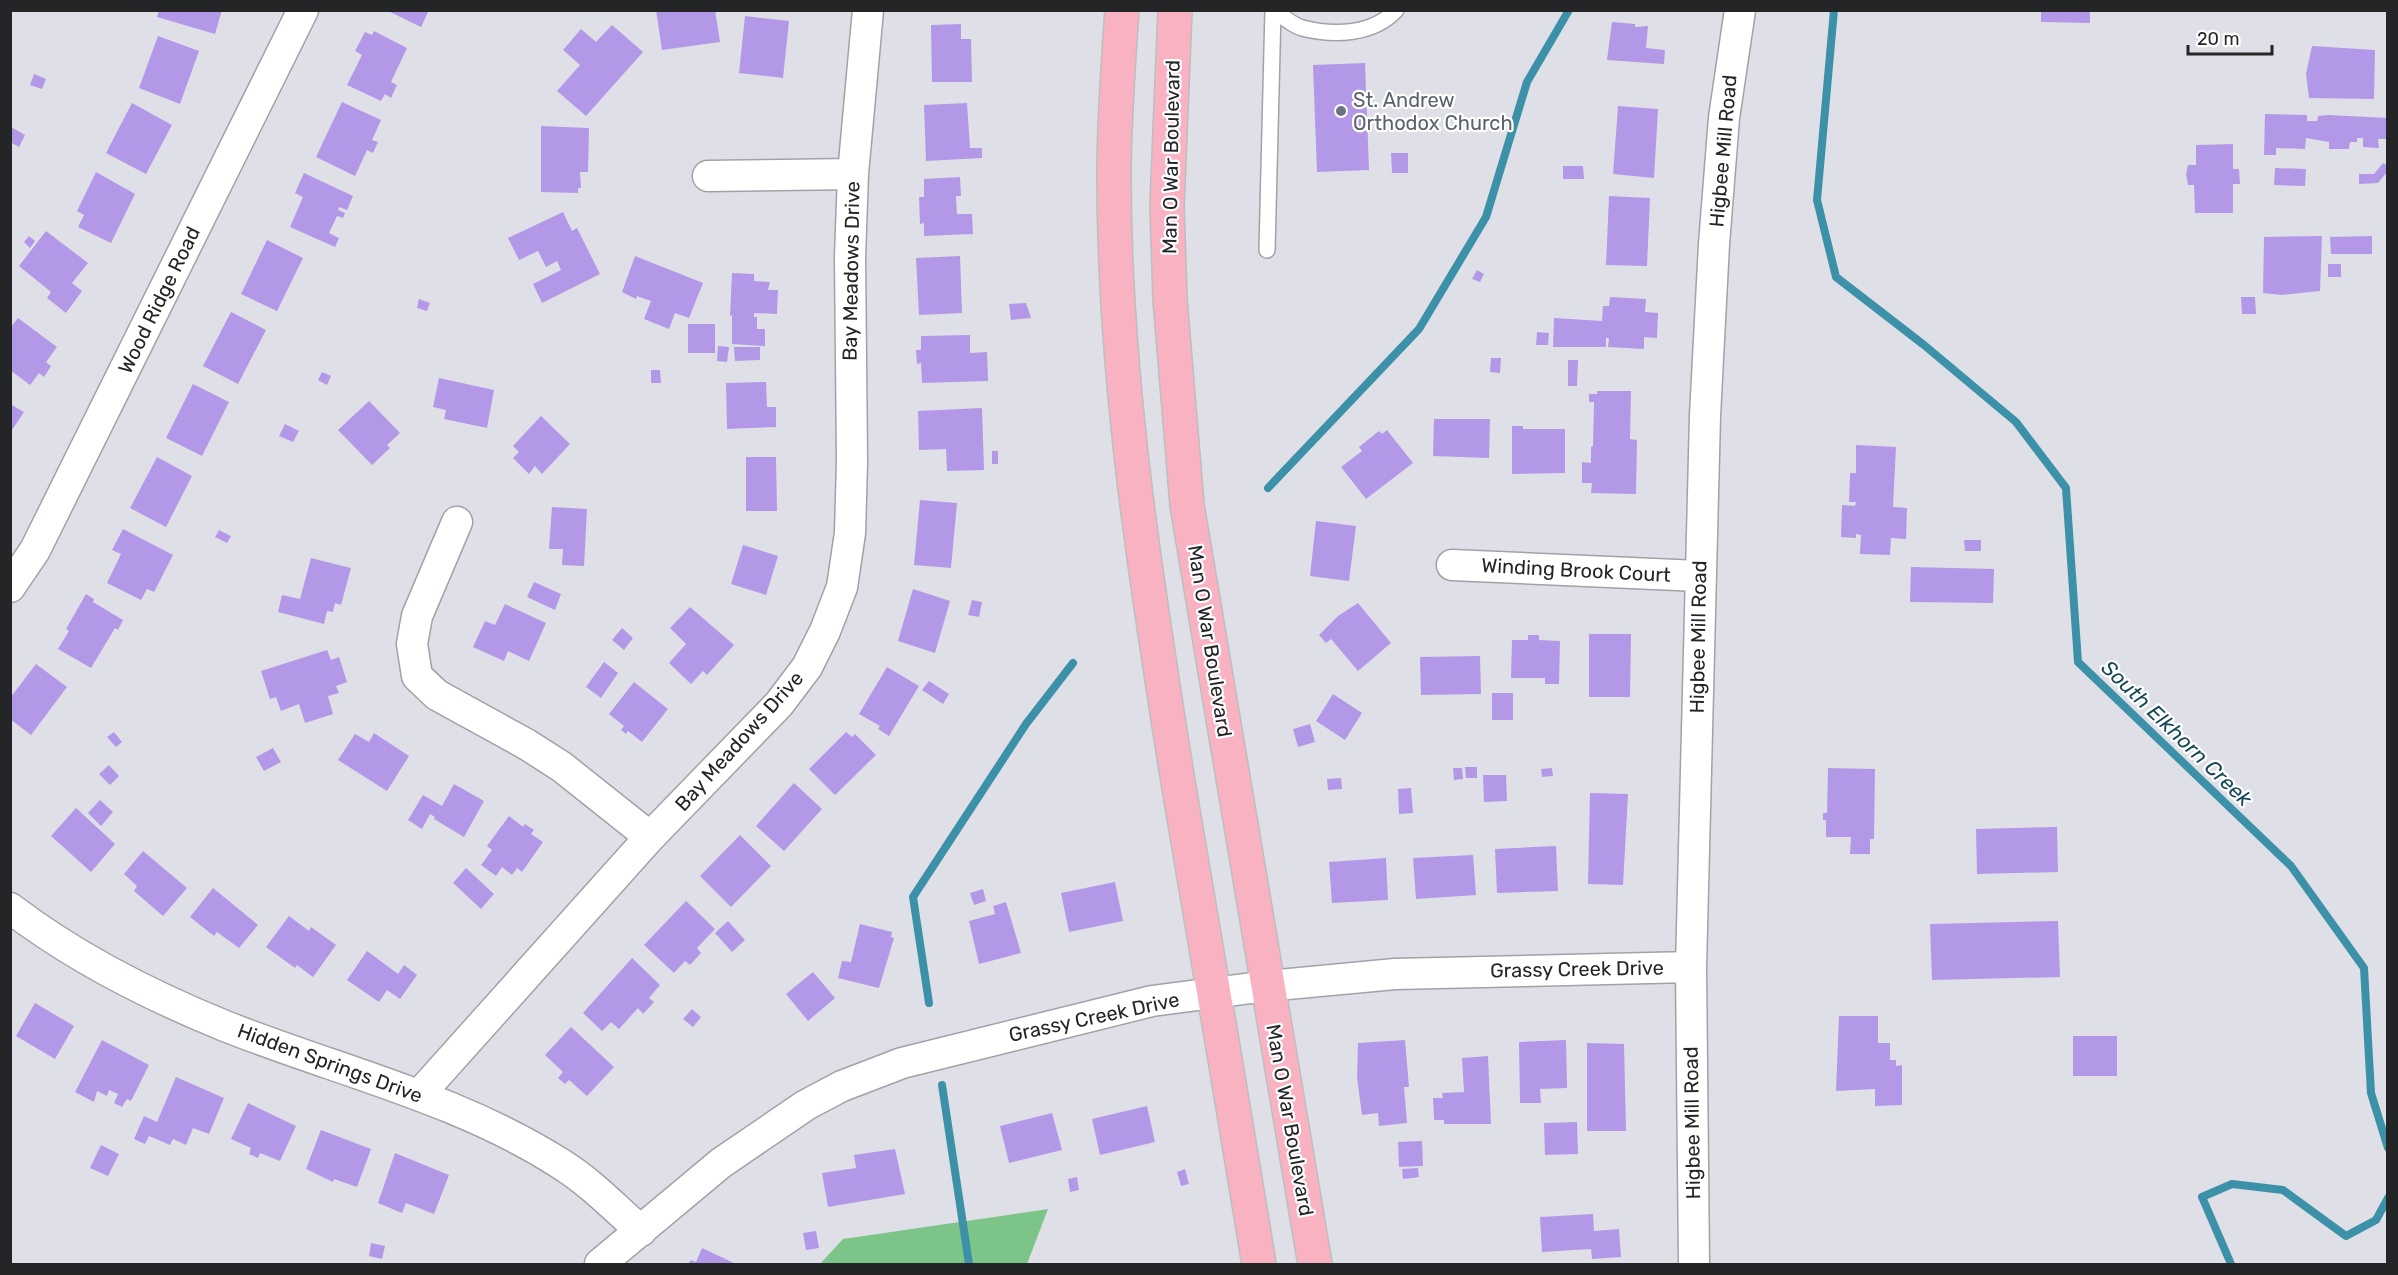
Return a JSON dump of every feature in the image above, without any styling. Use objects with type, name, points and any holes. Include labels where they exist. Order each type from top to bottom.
[{"type":"main road","points":[[1122,10],[1115,102],[1114,177],[1125,394],[1158,660],[1259,1264]]},
{"type":"main road","name":"Man O War Boulevard","points":[[1175,10],[1167,206],[1178,407],[1187,505],[1315,1264]]},
{"type":"street","name":"Wood Ridge Road","points":[[10,587],[35,550],[303,10]]},
{"type":"street","name":"Bay Meadows Drive","points":[[419,1095],[650,837],[779,704],[807,667],[825,631],[842,587],[850,533],[852,462],[849,316],[853,174],[868,10]]},
{"type":"street","name":"Higbee Mill Road","points":[[1694,1264],[1690,967],[1699,576],[1714,244],[1724,118],[1740,10]]},
{"type":"street","points":[[708,176],[853,174]]},
{"type":"street","points":[[457,522],[417,616],[412,644],[417,675],[437,695],[526,744],[562,767],[650,837]]},
{"type":"street","name":"Winding Brook Court","points":[[1452,565],[1699,576]]},
{"type":"street","name":"Hidden Springs Drive","points":[[10,908],[95,963],[162,998],[225,1026],[480,1119],[562,1164],[594,1188],[640,1232]]},
{"type":"street","name":"Grassy Creek Drive","points":[[600,1264],[721,1163],[806,1105],[842,1086],[902,1063],[1069,1019],[1152,1001],[1267,986],[1395,974],[1690,967]]},
{"type":"lane","points":[[1273,10],[1300,27],[1344,33],[1384,23],[1396,10]]},
{"type":"lane","points":[[1267,250],[1273,10]]},
{"type":"green space","points":[[1048,1209],[1027,1264],[820,1264],[843,1239]]},
{"type":"building","points":[[159,10],[222,10],[215,34],[157,17]]},
{"type":"building","points":[[386,10],[429,10],[421,27]]},
{"type":"building","points":[[656,10],[715,10],[720,42],[662,50]]},
{"type":"building","points":[[2041,10],[2090,10],[2090,23],[2041,22]]},
{"type":"building","points":[[745,16],[789,21],[783,78],[739,73]]},
{"type":"building","points":[[1612,22],[1635,24],[1635,27],[1648,26],[1646,48],[1665,50],[1664,64],[1607,60]]},
{"type":"building","points":[[961,24],[961,39],[971,39],[972,82],[932,82],[931,25]]},
{"type":"building","points":[[612,25],[643,52],[586,116],[557,91],[580,65],[563,50],[581,29],[596,42]]},
{"type":"building","points":[[374,31],[407,48],[391,82],[397,85],[391,98],[385,94],[381,101],[347,85],[362,55],[355,51],[365,32],[372,35]]},
{"type":"building","points":[[158,36],[199,51],[180,104],[139,88]]},
{"type":"building","points":[[2312,46],[2375,50],[2374,99],[2309,98],[2306,74]]},
{"type":"building","name":"St. Andrew Orthodox Church","points":[[1365,63],[1369,170],[1317,172],[1313,65]]},
{"type":"building","points":[[34,74],[46,79],[42,89],[30,85]]},
{"type":"building","points":[[342,102],[381,120],[372,140],[378,142],[373,153],[367,150],[355,176],[316,157]]},
{"type":"building","points":[[132,103],[172,125],[146,174],[106,153]]},
{"type":"building","points":[[967,103],[970,148],[982,148],[982,158],[926,161],[924,105]]},
{"type":"building","points":[[1618,106],[1658,109],[1654,178],[1613,174]]},
{"type":"building","points":[[2265,114],[2307,115],[2307,121],[2317,121],[2318,116],[2329,115],[2388,118],[2388,139],[2378,139],[2379,148],[2363,147],[2363,138],[2357,138],[2357,142],[2350,142],[2349,149],[2329,149],[2329,142],[2306,138],[2305,149],[2276,148],[2276,155],[2264,155]]},
{"type":"building","points":[[541,126],[589,128],[588,172],[580,172],[581,188],[578,188],[578,193],[541,192]]},
{"type":"building","points":[[11,127],[25,135],[19,147],[10,142]]},
{"type":"building","points":[[2233,144],[2233,169],[2239,169],[2240,184],[2233,184],[2233,213],[2195,213],[2194,185],[2188,185],[2186,174],[2188,165],[2196,165],[2196,145]]},
{"type":"building","points":[[1391,153],[1408,153],[1408,173],[1392,173]]},
{"type":"building","points":[[2383,163],[2388,166],[2388,171],[2378,183],[2359,184],[2359,174],[2374,174]]},
{"type":"building","points":[[1563,166],[1583,166],[1584,179],[1563,179]]},
{"type":"building","points":[[2275,168],[2306,169],[2305,186],[2274,185]]},
{"type":"building","points":[[96,172],[135,194],[111,243],[78,227],[84,215],[77,211]]},
{"type":"building","points":[[304,173],[353,196],[347,210],[339,207],[338,210],[345,213],[343,218],[337,216],[329,233],[339,238],[335,247],[290,227],[303,197],[295,193]]},
{"type":"building","points":[[960,177],[961,196],[956,196],[957,214],[972,214],[973,234],[924,236],[924,223],[920,224],[919,197],[924,197],[924,179]]},
{"type":"building","points":[[1609,196],[1650,198],[1647,266],[1606,265]]},
{"type":"building","points":[[563,212],[572,231],[577,228],[600,274],[542,303],[533,284],[561,270],[557,261],[546,267],[538,251],[519,260],[508,238]]},
{"type":"building","points":[[46,231],[88,263],[72,283],[82,291],[66,313],[47,298],[51,292],[19,266]]},
{"type":"building","points":[[29,236],[35,241],[30,248],[24,242]]},
{"type":"building","points":[[2322,236],[2320,291],[2282,295],[2263,293],[2264,237]]},
{"type":"building","points":[[2372,236],[2372,254],[2331,254],[2330,237]]},
{"type":"building","points":[[267,240],[303,258],[277,311],[241,294]]},
{"type":"building","points":[[635,256],[703,283],[689,318],[675,313],[669,329],[644,319],[651,301],[637,296],[636,299],[622,292]]},
{"type":"building","points":[[960,256],[962,313],[919,315],[916,258]]},
{"type":"building","points":[[2328,264],[2341,264],[2341,277],[2328,277]]},
{"type":"building","points":[[1477,270],[1484,274],[1480,282],[1472,279]]},
{"type":"building","points":[[732,273],[754,274],[754,281],[770,282],[768,290],[778,290],[777,314],[754,313],[754,317],[757,317],[757,329],[765,329],[765,346],[732,344],[732,315],[730,316]]},
{"type":"building","points":[[1610,297],[1646,299],[1645,312],[1658,313],[1657,338],[1644,337],[1644,349],[1608,347],[1609,338],[1606,338],[1606,347],[1553,347],[1554,318],[1602,321],[1603,306],[1609,306]]},
{"type":"building","points":[[2241,297],[2255,297],[2256,314],[2242,314]]},
{"type":"building","points":[[419,299],[430,303],[427,311],[417,308]]},
{"type":"building","points":[[1026,303],[1031,318],[1011,320],[1009,304]]},
{"type":"building","points":[[231,312],[266,330],[238,384],[203,366]]},
{"type":"building","points":[[18,318],[57,347],[46,362],[51,366],[44,377],[39,373],[30,385],[10,370],[10,328]]},
{"type":"building","points":[[688,324],[715,324],[715,353],[688,353]]},
{"type":"building","points":[[1537,332],[1549,333],[1548,345],[1536,345]]},
{"type":"building","points":[[970,335],[970,353],[987,352],[988,381],[922,383],[921,363],[917,364],[916,350],[921,350],[921,336]]},
{"type":"building","points":[[718,346],[729,347],[727,362],[717,361]]},
{"type":"building","points":[[734,347],[760,347],[760,360],[735,361]]},
{"type":"building","points":[[1491,358],[1501,358],[1500,373],[1490,372]]},
{"type":"building","points":[[1568,360],[1578,360],[1577,386],[1568,386]]},
{"type":"building","points":[[651,370],[660,370],[661,383],[651,383]]},
{"type":"building","points":[[322,372],[331,376],[327,385],[318,380]]},
{"type":"building","points":[[439,378],[494,390],[487,428],[444,419],[446,410],[433,407]]},
{"type":"building","points":[[766,382],[767,407],[776,407],[776,427],[727,429],[726,383]]},
{"type":"building","points":[[193,384],[229,402],[202,456],[166,438]]},
{"type":"building","points":[[1597,391],[1631,391],[1630,439],[1637,440],[1636,494],[1591,493],[1592,483],[1582,483],[1582,462],[1591,463],[1591,447],[1593,446],[1594,402],[1589,402],[1589,394],[1597,394]]},
{"type":"building","points":[[369,401],[400,433],[387,445],[390,448],[372,465],[338,430]]},
{"type":"building","points":[[10,404],[24,412],[10,433]]},
{"type":"building","points":[[982,408],[984,470],[947,471],[946,449],[919,450],[918,411]]},
{"type":"building","points":[[541,416],[570,444],[542,474],[535,466],[529,474],[513,458],[519,452],[513,446]]},
{"type":"building","points":[[1434,419],[1490,419],[1489,458],[1433,456]]},
{"type":"building","points":[[285,424],[299,431],[293,442],[279,436]]},
{"type":"building","points":[[1512,426],[1523,426],[1523,429],[1565,429],[1565,473],[1512,474]]},
{"type":"building","points":[[1387,430],[1413,463],[1366,499],[1341,467],[1362,451],[1359,447],[1379,431],[1382,434]]},
{"type":"building","points":[[1856,445],[1896,447],[1893,507],[1907,508],[1906,539],[1891,538],[1890,555],[1860,554],[1861,535],[1856,534],[1856,538],[1841,537],[1842,505],[1855,506],[1856,502],[1849,502],[1850,473],[1856,473]]},
{"type":"building","points":[[992,451],[998,451],[998,464],[992,464]]},
{"type":"building","points":[[157,457],[192,476],[166,527],[130,508]]},
{"type":"building","points":[[746,457],[776,457],[777,511],[746,511]]},
{"type":"building","points":[[920,500],[957,503],[951,568],[914,565]]},
{"type":"building","points":[[552,507],[587,509],[584,566],[562,565],[563,549],[549,549]]},
{"type":"building","points":[[1316,521],[1356,526],[1349,581],[1310,576]]},
{"type":"building","points":[[123,529],[173,555],[154,592],[147,589],[141,600],[107,583],[121,554],[112,550]]},
{"type":"building","points":[[219,530],[231,536],[227,543],[215,537]]},
{"type":"building","points":[[1964,540],[1981,540],[1981,551],[1965,551]]},
{"type":"building","points":[[743,545],[778,556],[766,595],[731,584]]},
{"type":"building","points":[[311,558],[351,568],[341,605],[335,603],[333,612],[327,611],[324,624],[278,612],[282,595],[300,599]]},
{"type":"building","points":[[1911,567],[1994,569],[1993,603],[1910,602]]},
{"type":"building","points":[[534,582],[561,594],[555,610],[527,597]]},
{"type":"building","points":[[913,589],[950,601],[935,653],[898,641]]},
{"type":"building","points":[[86,594],[94,599],[93,602],[123,620],[118,630],[115,628],[91,668],[58,649],[69,631],[66,629]]},
{"type":"building","points":[[972,600],[982,602],[979,617],[968,615]]},
{"type":"building","points":[[1358,603],[1391,643],[1358,671],[1331,639],[1326,643],[1319,635],[1338,616]]},
{"type":"building","points":[[505,604],[546,623],[529,661],[508,651],[504,661],[473,647],[485,621],[495,625]]},
{"type":"building","points":[[690,607],[734,645],[707,675],[703,671],[691,684],[669,663],[686,644],[670,628]]},
{"type":"building","points":[[622,628],[633,638],[624,650],[612,640]]},
{"type":"building","points":[[1589,634],[1631,634],[1630,697],[1589,697]]},
{"type":"building","points":[[1528,635],[1539,635],[1539,640],[1560,641],[1559,684],[1545,684],[1545,678],[1511,678],[1512,640],[1528,640]]},
{"type":"building","points":[[327,650],[331,660],[339,657],[347,682],[336,686],[339,693],[328,696],[333,714],[305,723],[299,704],[281,711],[276,697],[270,699],[261,671]]},
{"type":"building","points":[[1480,656],[1481,694],[1421,695],[1420,657]]},
{"type":"building","points":[[604,662],[618,673],[601,698],[586,687]]},
{"type":"building","points":[[36,664],[67,687],[31,735],[10,719],[10,698]]},
{"type":"building","points":[[887,667],[919,686],[889,736],[878,729],[880,726],[859,714]]},
{"type":"building","points":[[929,681],[949,694],[943,704],[922,690]]},
{"type":"building","points":[[634,682],[668,709],[642,742],[628,731],[626,734],[621,730],[624,726],[609,714]]},
{"type":"building","points":[[1492,693],[1513,693],[1513,720],[1492,720]]},
{"type":"building","points":[[1333,694],[1362,713],[1345,740],[1316,721]]},
{"type":"building","points":[[1310,724],[1315,742],[1298,747],[1293,729]]},
{"type":"building","points":[[114,732],[122,742],[116,747],[107,737]]},
{"type":"building","points":[[846,732],[852,737],[855,734],[876,755],[835,795],[809,769]]},
{"type":"building","points":[[374,733],[409,756],[387,791],[338,760],[355,734],[369,742]]},
{"type":"building","points":[[273,748],[281,762],[264,771],[256,757]]},
{"type":"building","points":[[109,765],[119,776],[110,785],[99,774]]},
{"type":"building","points":[[1465,767],[1477,767],[1477,778],[1466,778]]},
{"type":"building","points":[[1453,768],[1462,768],[1463,779],[1454,780]]},
{"type":"building","points":[[1552,768],[1553,776],[1542,777],[1541,769]]},
{"type":"building","points":[[1828,768],[1875,769],[1874,839],[1870,839],[1870,854],[1850,854],[1851,837],[1826,837],[1826,820],[1823,820],[1823,813],[1827,813]]},
{"type":"building","points":[[1483,775],[1506,775],[1507,801],[1484,802]]},
{"type":"building","points":[[1341,778],[1342,789],[1328,790],[1327,779]]},
{"type":"building","points":[[794,783],[822,809],[784,851],[756,826]]},
{"type":"building","points":[[454,784],[484,801],[464,837],[434,819],[435,817],[430,814],[422,829],[408,820],[423,795],[442,806]]},
{"type":"building","points":[[1411,788],[1413,813],[1399,814],[1398,789]]},
{"type":"building","points":[[1590,793],[1628,794],[1623,885],[1588,884]]},
{"type":"building","points":[[100,800],[113,812],[101,826],[88,813]]},
{"type":"building","points":[[76,808],[115,844],[91,872],[51,836]]},
{"type":"building","points":[[509,816],[523,827],[525,824],[534,830],[531,834],[543,842],[522,872],[517,868],[512,875],[502,867],[496,876],[481,865],[492,850],[487,846]]},
{"type":"building","points":[[2057,827],[2058,872],[1977,874],[1976,829]]},
{"type":"building","points":[[740,835],[771,866],[731,907],[700,876]]},
{"type":"building","points":[[1556,846],[1558,891],[1497,893],[1495,849]]},
{"type":"building","points":[[143,851],[187,888],[163,916],[134,891],[137,886],[124,874]]},
{"type":"building","points":[[1473,855],[1476,895],[1416,899],[1413,858]]},
{"type":"building","points":[[1386,858],[1388,900],[1332,903],[1329,862]]},
{"type":"building","points":[[466,868],[494,894],[481,909],[453,883]]},
{"type":"building","points":[[1115,882],[1123,921],[1069,932],[1061,893]]},
{"type":"building","points":[[213,888],[258,925],[239,948],[217,932],[214,936],[190,917]]},
{"type":"building","points":[[983,889],[986,901],[974,905],[970,893]]},
{"type":"building","points":[[686,901],[715,929],[697,948],[701,953],[690,965],[685,961],[674,973],[644,945]]},
{"type":"building","points":[[1006,902],[1021,953],[979,964],[969,921],[995,914],[993,906]]},
{"type":"building","points":[[289,916],[309,931],[311,927],[336,945],[313,977],[297,965],[295,968],[266,947]]},
{"type":"building","points":[[728,921],[745,940],[732,952],[715,933]]},
{"type":"building","points":[[2058,921],[2060,977],[1932,980],[1930,924]]},
{"type":"building","points":[[860,924],[892,932],[891,937],[894,938],[879,988],[838,978],[842,961],[851,962]]},
{"type":"building","points":[[367,951],[398,974],[404,965],[417,975],[400,999],[387,990],[379,1002],[347,980]]},
{"type":"building","points":[[632,958],[660,985],[649,998],[654,1002],[643,1014],[638,1008],[619,1029],[611,1022],[602,1031],[583,1013]]},
{"type":"building","points":[[813,972],[835,998],[808,1021],[786,994]]},
{"type":"building","points":[[35,1003],[74,1026],[55,1059],[16,1036]]},
{"type":"building","points":[[692,1009],[701,1017],[693,1027],[683,1019]]},
{"type":"building","points":[[1839,1016],[1878,1016],[1878,1043],[1890,1043],[1890,1060],[1896,1060],[1896,1066],[1902,1065],[1902,1105],[1875,1106],[1875,1089],[1836,1091]]},
{"type":"building","points":[[571,1027],[614,1067],[587,1096],[569,1080],[565,1084],[558,1078],[563,1072],[545,1055]]},
{"type":"building","points":[[2073,1036],[2117,1036],[2117,1076],[2073,1076]]},
{"type":"building","points":[[102,1040],[149,1065],[131,1101],[127,1099],[122,1107],[114,1103],[118,1094],[109,1090],[107,1096],[97,1091],[94,1102],[75,1092]]},
{"type":"building","points":[[1405,1040],[1409,1087],[1404,1087],[1407,1123],[1379,1126],[1378,1113],[1362,1115],[1357,1078],[1358,1043]]},
{"type":"building","points":[[1566,1040],[1567,1088],[1540,1089],[1541,1103],[1520,1103],[1519,1042]]},
{"type":"building","points":[[1587,1043],[1624,1044],[1626,1131],[1587,1131]]},
{"type":"building","points":[[1488,1056],[1491,1124],[1444,1124],[1444,1120],[1434,1120],[1433,1098],[1443,1098],[1442,1093],[1464,1092],[1462,1058]]},
{"type":"building","points":[[176,1077],[224,1098],[209,1134],[193,1128],[186,1145],[173,1139],[170,1145],[149,1136],[145,1144],[134,1139],[144,1116],[157,1122]]},
{"type":"building","points":[[248,1103],[296,1126],[280,1161],[260,1153],[258,1158],[249,1154],[251,1148],[231,1139]]},
{"type":"building","points":[[1147,1106],[1155,1142],[1100,1155],[1092,1119]]},
{"type":"building","points":[[1052,1113],[1062,1150],[1009,1163],[1000,1126]]},
{"type":"building","points":[[1577,1122],[1578,1154],[1545,1155],[1544,1123]]},
{"type":"building","points":[[321,1130],[371,1149],[357,1187],[334,1179],[333,1182],[306,1169]]},
{"type":"building","points":[[1422,1141],[1423,1166],[1399,1167],[1398,1142]]},
{"type":"building","points":[[101,1145],[119,1154],[108,1176],[90,1168]]},
{"type":"building","points":[[895,1149],[905,1194],[828,1207],[822,1173],[856,1168],[854,1155]]},
{"type":"building","points":[[395,1153],[449,1175],[434,1214],[406,1203],[402,1213],[378,1203]]},
{"type":"building","points":[[1418,1168],[1419,1177],[1403,1179],[1402,1169]]},
{"type":"building","points":[[1185,1169],[1189,1184],[1181,1186],[1177,1172]]},
{"type":"building","points":[[1077,1177],[1079,1190],[1070,1192],[1068,1179]]},
{"type":"building","points":[[1593,1214],[1594,1231],[1619,1229],[1621,1257],[1592,1259],[1591,1249],[1542,1252],[1540,1217]]},
{"type":"building","points":[[816,1231],[819,1248],[806,1250],[803,1233]]},
{"type":"building","points":[[371,1243],[385,1246],[382,1259],[369,1256]]},
{"type":"building","points":[[702,1248],[736,1264],[688,1264],[691,1260],[696,1262]]},
{"type":"waterway","points":[[1268,488],[1419,329],[1486,217],[1527,82],[1569,10]]},
{"type":"waterway","name":"South Elkhorn Creek","points":[[1834,10],[1817,200],[1836,277],[1924,345],[2016,422],[2066,488],[2078,662],[2291,866],[2364,968],[2371,1093],[2388,1148]]},
{"type":"waterway","points":[[929,1003],[913,897],[1026,724],[1073,663]]},
{"type":"waterway","points":[[942,1085],[969,1264]]},
{"type":"waterway","name":"South Elkhorn Creek","points":[[2231,1264],[2202,1197],[2232,1184],[2283,1190],[2346,1236],[2376,1220],[2388,1198]]},
{"type":"place","name":"St. Andrew Orthodox Church","points":[[1341,111]]}]
